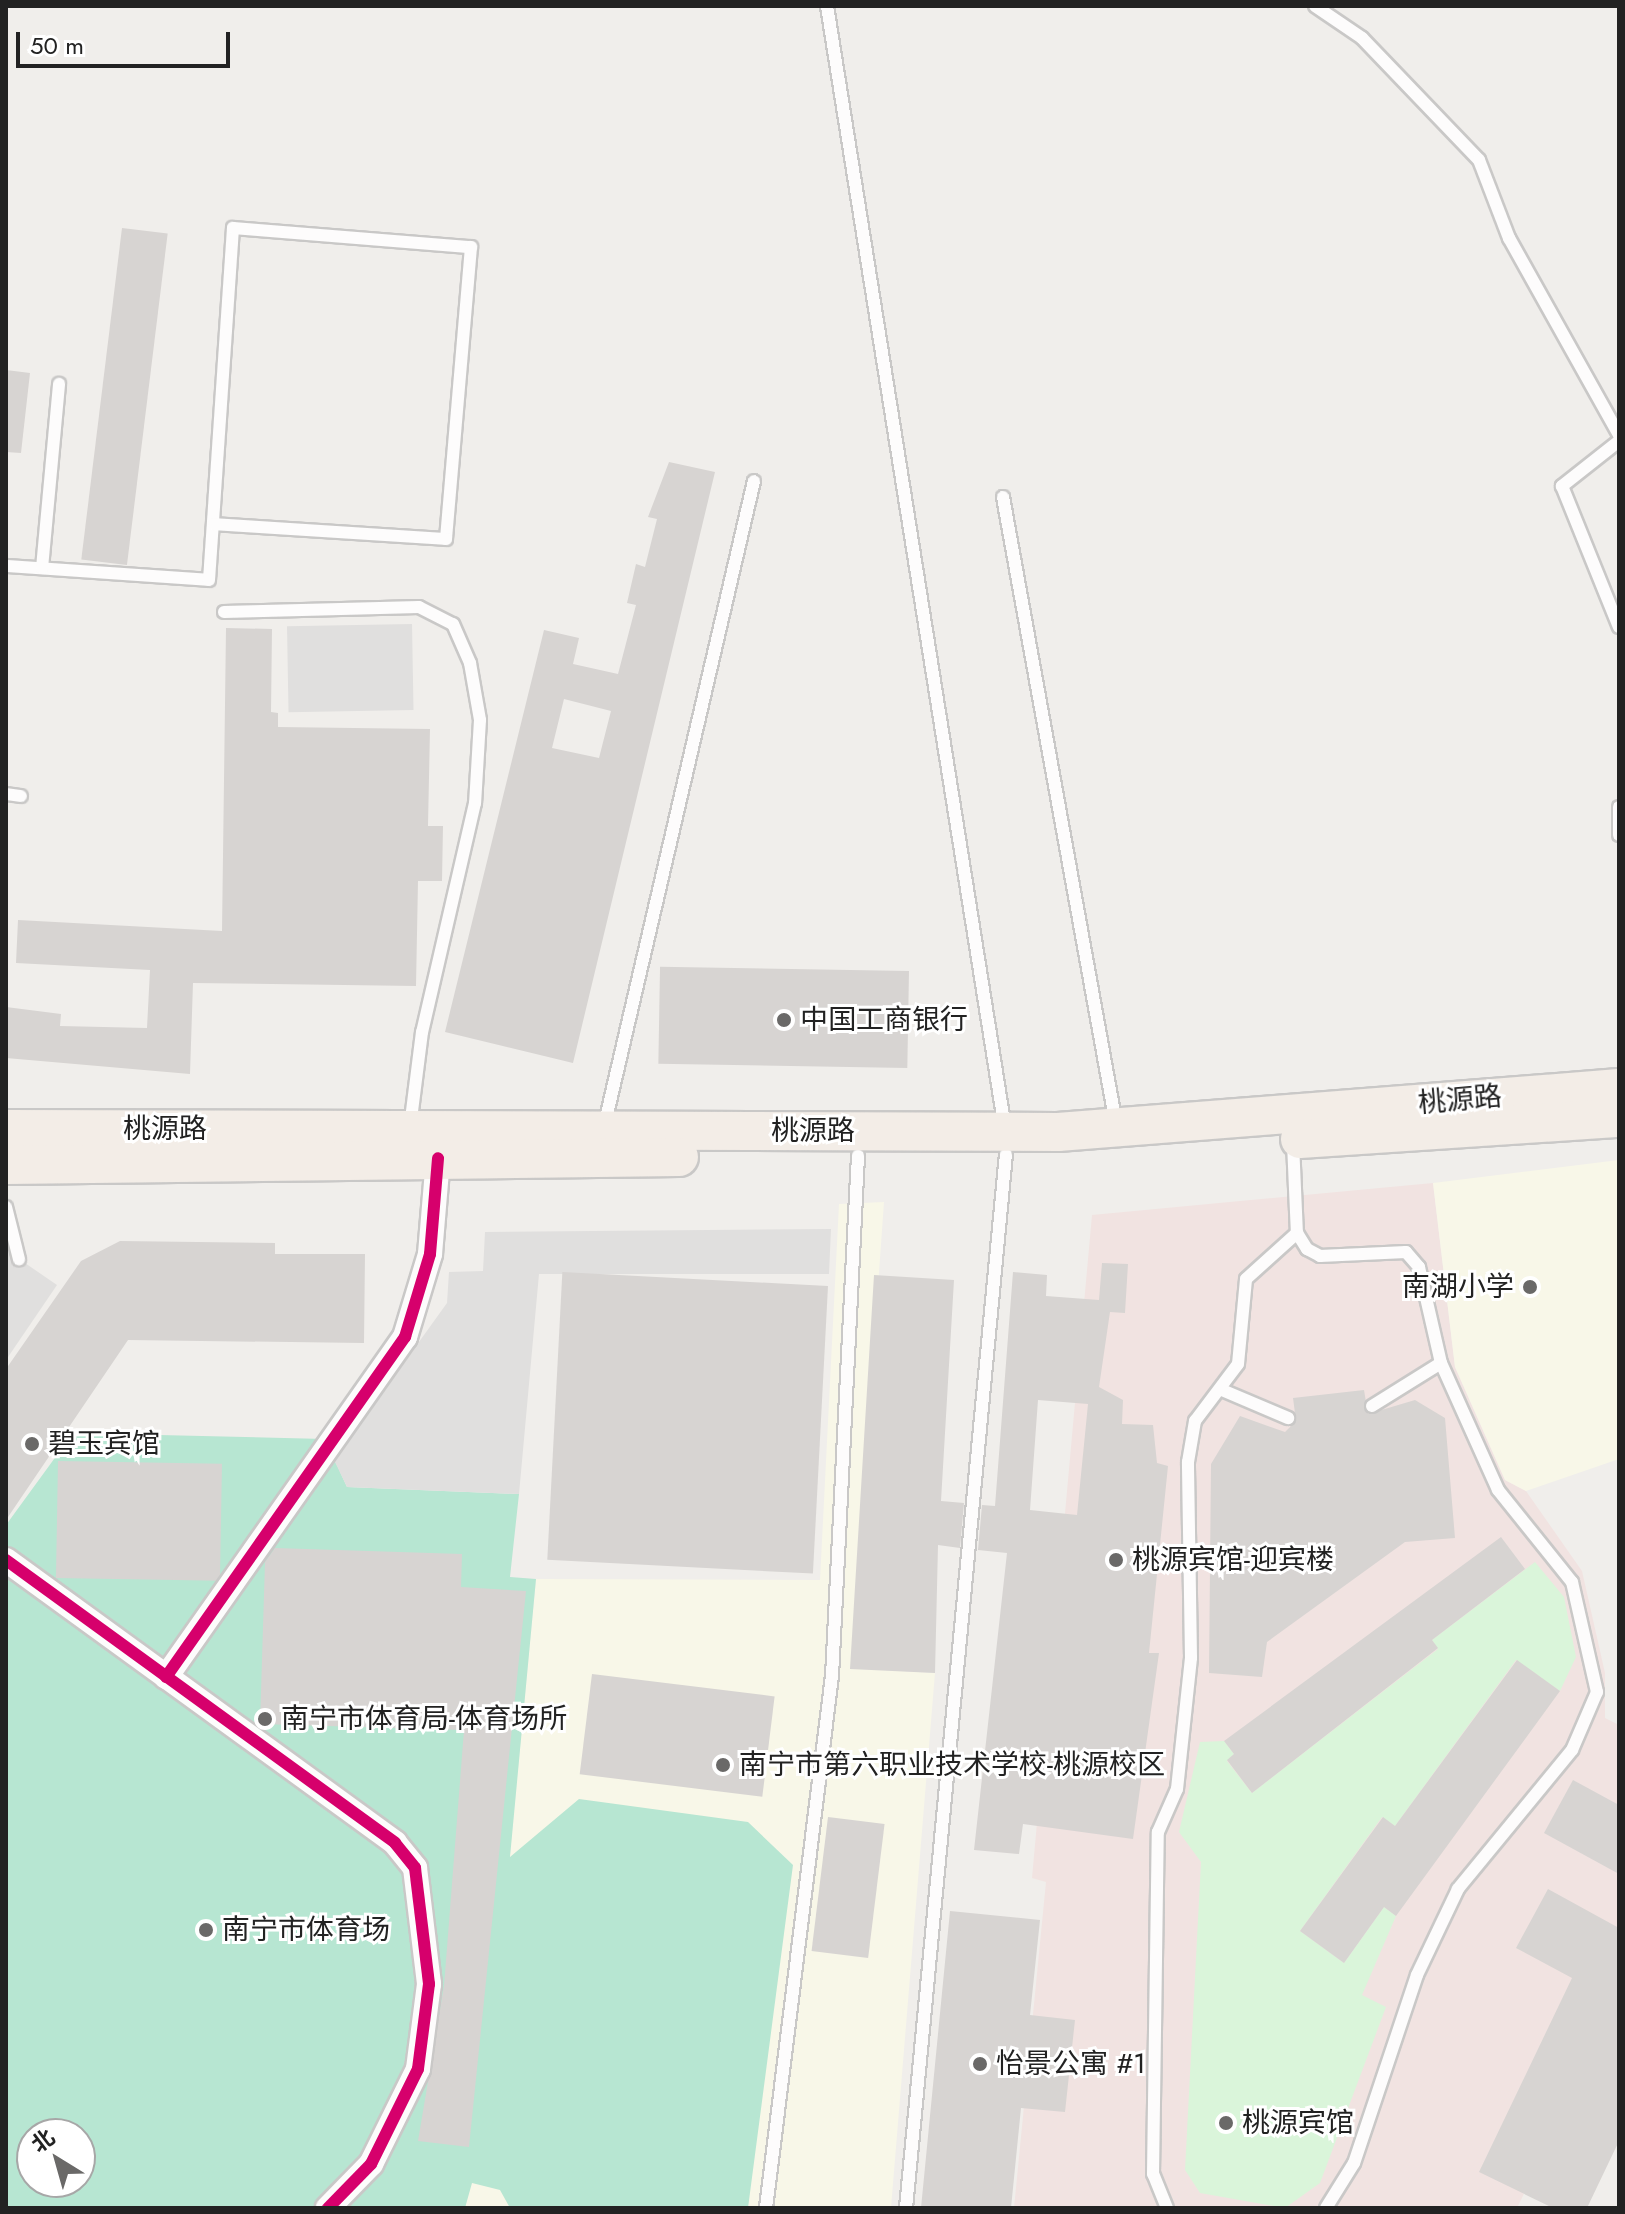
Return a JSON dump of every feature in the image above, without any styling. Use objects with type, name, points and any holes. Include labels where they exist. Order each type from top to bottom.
[{"type":"main road","name":"桃源路","points":[[6,1165],[438,1158],[858,1156],[1006,1143],[1116,1127],[1619,1088]]},
{"type":"main road","name":"桃源路","points":[[6,1129],[603,1130],[1006,1143],[1292,1139],[1619,1118]]},
{"type":"street","points":[[166,1677],[405,1337],[430,1254],[438,1158]]},
{"type":"street","points":[[6,1560],[395,1843],[415,1868],[429,1984],[418,2069],[371,2164],[328,2208]]},
{"type":"lane","points":[[827,6],[1006,1143],[906,2208]]},
{"type":"lane","points":[[1315,6],[1362,38],[1479,160],[1509,238],[1619,438],[1562,486],[1619,627]]},
{"type":"lane","points":[[6,566],[209,580],[233,228],[471,247],[446,539],[214,524]]},
{"type":"lane","points":[[42,568],[59,384]]},
{"type":"lane","points":[[603,1130],[754,481]]},
{"type":"lane","points":[[1003,497],[1116,1127]]},
{"type":"lane","points":[[224,612],[419,607],[453,624],[470,663],[480,720],[475,803],[422,1032],[409,1130]]},
{"type":"lane","points":[[6,794],[21,796]]},
{"type":"lane","points":[[1619,807],[1619,835]]},
{"type":"lane","points":[[1292,1139],[1297,1233],[1320,1256],[1406,1252],[1413,1258],[1441,1363],[1498,1490],[1572,1582],[1597,1692],[1572,1750],[1458,1889],[1417,1975],[1354,2163],[1326,2208]]},
{"type":"lane","points":[[766,2208],[832,1676],[858,1156]]},
{"type":"lane","points":[[6,1207],[19,1259]]},
{"type":"lane","points":[[1167,2208],[1153,2174],[1158,1832],[1177,1789],[1191,1658],[1188,1462],[1195,1421],[1222,1390],[1238,1364],[1246,1279],[1297,1233]]},
{"type":"lane","points":[[1372,1406],[1441,1363]]},
{"type":"lane","points":[[1222,1390],[1288,1418]]},
{"type":"shaded area","points":[[412,624],[414,710],[289,712],[287,626]]},
{"type":"shaded area","name":"南湖小学","points":[[1619,1160],[1619,1459],[1526,1491],[1505,1480],[1455,1367],[1433,1183]]},
{"type":"shaded area","points":[[1433,1183],[1455,1367],[1505,1480],[1526,1491],[1582,1571],[1605,1673],[1605,1718],[1619,1725],[1619,1998],[1517,2208],[1014,2208],[1046,1882],[1032,1878],[1092,1215]]},
{"type":"shaded area","name":"南宁市第六职业技术学校-桃源校区","points":[[884,1202],[851,1668],[935,1673],[891,2208],[465,2208],[501,1947],[536,1579],[820,1580],[839,1204]]},
{"type":"shaded area","points":[[831,1229],[829,1274],[539,1274],[519,1494],[347,1487],[334,1460],[447,1303],[449,1272],[483,1271],[485,1232]]},
{"type":"shaded area","points":[[6,1250],[57,1285],[6,1360]]},
{"type":"green space","name":"南宁市体育局-体育场所","points":[[73,1433],[325,1439],[347,1487],[519,1494],[510,1577],[536,1579],[510,1857],[579,1799],[748,1822],[793,1865],[748,2208],[510,2208],[500,2190],[472,2183],[465,2208],[6,2208],[6,1525]]},
{"type":"green space","points":[[1535,1562],[1564,1597],[1576,1657],[1560,1691],[1516,1660],[1395,1826],[1382,1817],[1300,1931],[1344,1963],[1384,1907],[1396,1916],[1362,1995],[1386,2007],[1320,2183],[1285,2208],[1200,2193],[1185,2170],[1201,1862],[1179,1832],[1200,1742],[1224,1741],[1234,1754],[1227,1761],[1252,1793],[1438,1649],[1432,1640]]},
{"type":"building","points":[[122,228],[168,234],[127,565],[81,560]]},
{"type":"building","points":[[6,370],[30,373],[21,453],[6,452]]},
{"type":"building","points":[[669,462],[715,472],[573,1063],[445,1032],[544,630],[579,638],[573,664],[618,674],[636,605],[627,603],[636,564],[645,567],[657,519],[648,517]],"holes":[[[564,699],[611,711],[599,758],[552,748]]]},
{"type":"building","points":[[226,628],[272,629],[271,712],[278,713],[278,727],[430,729],[428,826],[443,826],[442,881],[418,881],[416,986],[193,983],[190,1074],[6,1058],[6,1007],[61,1014],[60,1026],[147,1028],[150,970],[16,963],[18,920],[222,931]]},
{"type":"building","name":"中国工商银行","points":[[660,967],[909,971],[907,1068],[658,1064]]},
{"type":"building","points":[[120,1241],[275,1243],[275,1254],[365,1254],[364,1343],[128,1340],[6,1520],[6,1369],[81,1261]]},
{"type":"building","points":[[1102,1263],[1128,1264],[1125,1313],[1110,1312],[1099,1387],[1123,1400],[1122,1424],[1153,1425],[1157,1463],[1168,1466],[1149,1653],[1159,1653],[1133,1839],[1023,1824],[1019,1854],[974,1850],[1007,1553],[978,1550],[982,1505],[995,1506],[1013,1272],[1047,1275],[1046,1296],[1099,1300]],"holes":[[[1038,1400],[1088,1404],[1077,1515],[1030,1510]]]},
{"type":"building","points":[[562,1272],[828,1286],[813,1574],[547,1560]]},
{"type":"building","points":[[874,1275],[954,1280],[941,1501],[964,1503],[960,1548],[938,1545],[935,1673],[850,1669]]},
{"type":"building","points":[[1364,1390],[1368,1414],[1415,1400],[1445,1418],[1455,1538],[1405,1542],[1267,1642],[1262,1677],[1209,1673],[1211,1464],[1240,1416],[1285,1432],[1296,1421],[1293,1398]]},
{"type":"building","points":[[58,1461],[222,1464],[220,1581],[56,1578]]},
{"type":"building","points":[[1501,1537],[1525,1569],[1432,1640],[1438,1648],[1252,1793],[1227,1760],[1234,1754],[1224,1741]]},
{"type":"building","points":[[275,1548],[462,1554],[461,1587],[526,1591],[469,2147],[418,2141],[444,1986],[464,1730],[260,1724],[265,1562]]},
{"type":"building","points":[[1517,1660],[1560,1691],[1396,1916],[1384,1907],[1344,1963],[1300,1931],[1383,1817],[1395,1826]]},
{"type":"building","points":[[592,1674],[775,1696],[762,1797],[580,1774]]},
{"type":"building","points":[[1573,1780],[1619,1805],[1619,1874],[1544,1833]]},
{"type":"building","points":[[828,1817],[885,1824],[868,1958],[812,1951]]},
{"type":"building","points":[[1548,1889],[1619,1928],[1619,2141],[1587,2208],[1553,2208],[1479,2172],[1572,1978],[1516,1948]]},
{"type":"building","name":"怡景公寓 #1","points":[[950,1911],[1040,1920],[1030,2015],[1075,2020],[1065,2112],[1021,2108],[1011,2208],[921,2208]]},
{"type":"cycle path","points":[[166,1677],[405,1337],[430,1254],[438,1158]]},
{"type":"cycle path","points":[[6,1560],[395,1843],[415,1868],[429,1984],[418,2069],[371,2164],[328,2208]]},
{"type":"place","name":"中国工商银行","points":[[784,1020]]},
{"type":"place","name":"南湖小学","points":[[1530,1287]]},
{"type":"place","name":"碧玉宾馆","points":[[32,1444]]},
{"type":"place","name":"桃源宾馆-迎宾楼","points":[[1116,1560]]},
{"type":"place","name":"南宁市体育局-体育场所","points":[[265,1719]]},
{"type":"place","name":"南宁市第六职业技术学校-桃源校区","points":[[723,1765]]},
{"type":"place","name":"南宁市体育场","points":[[206,1930]]},
{"type":"place","name":"怡景公寓 #1","points":[[980,2064]]},
{"type":"place","name":"桃源宾馆","points":[[1226,2123]]}]
